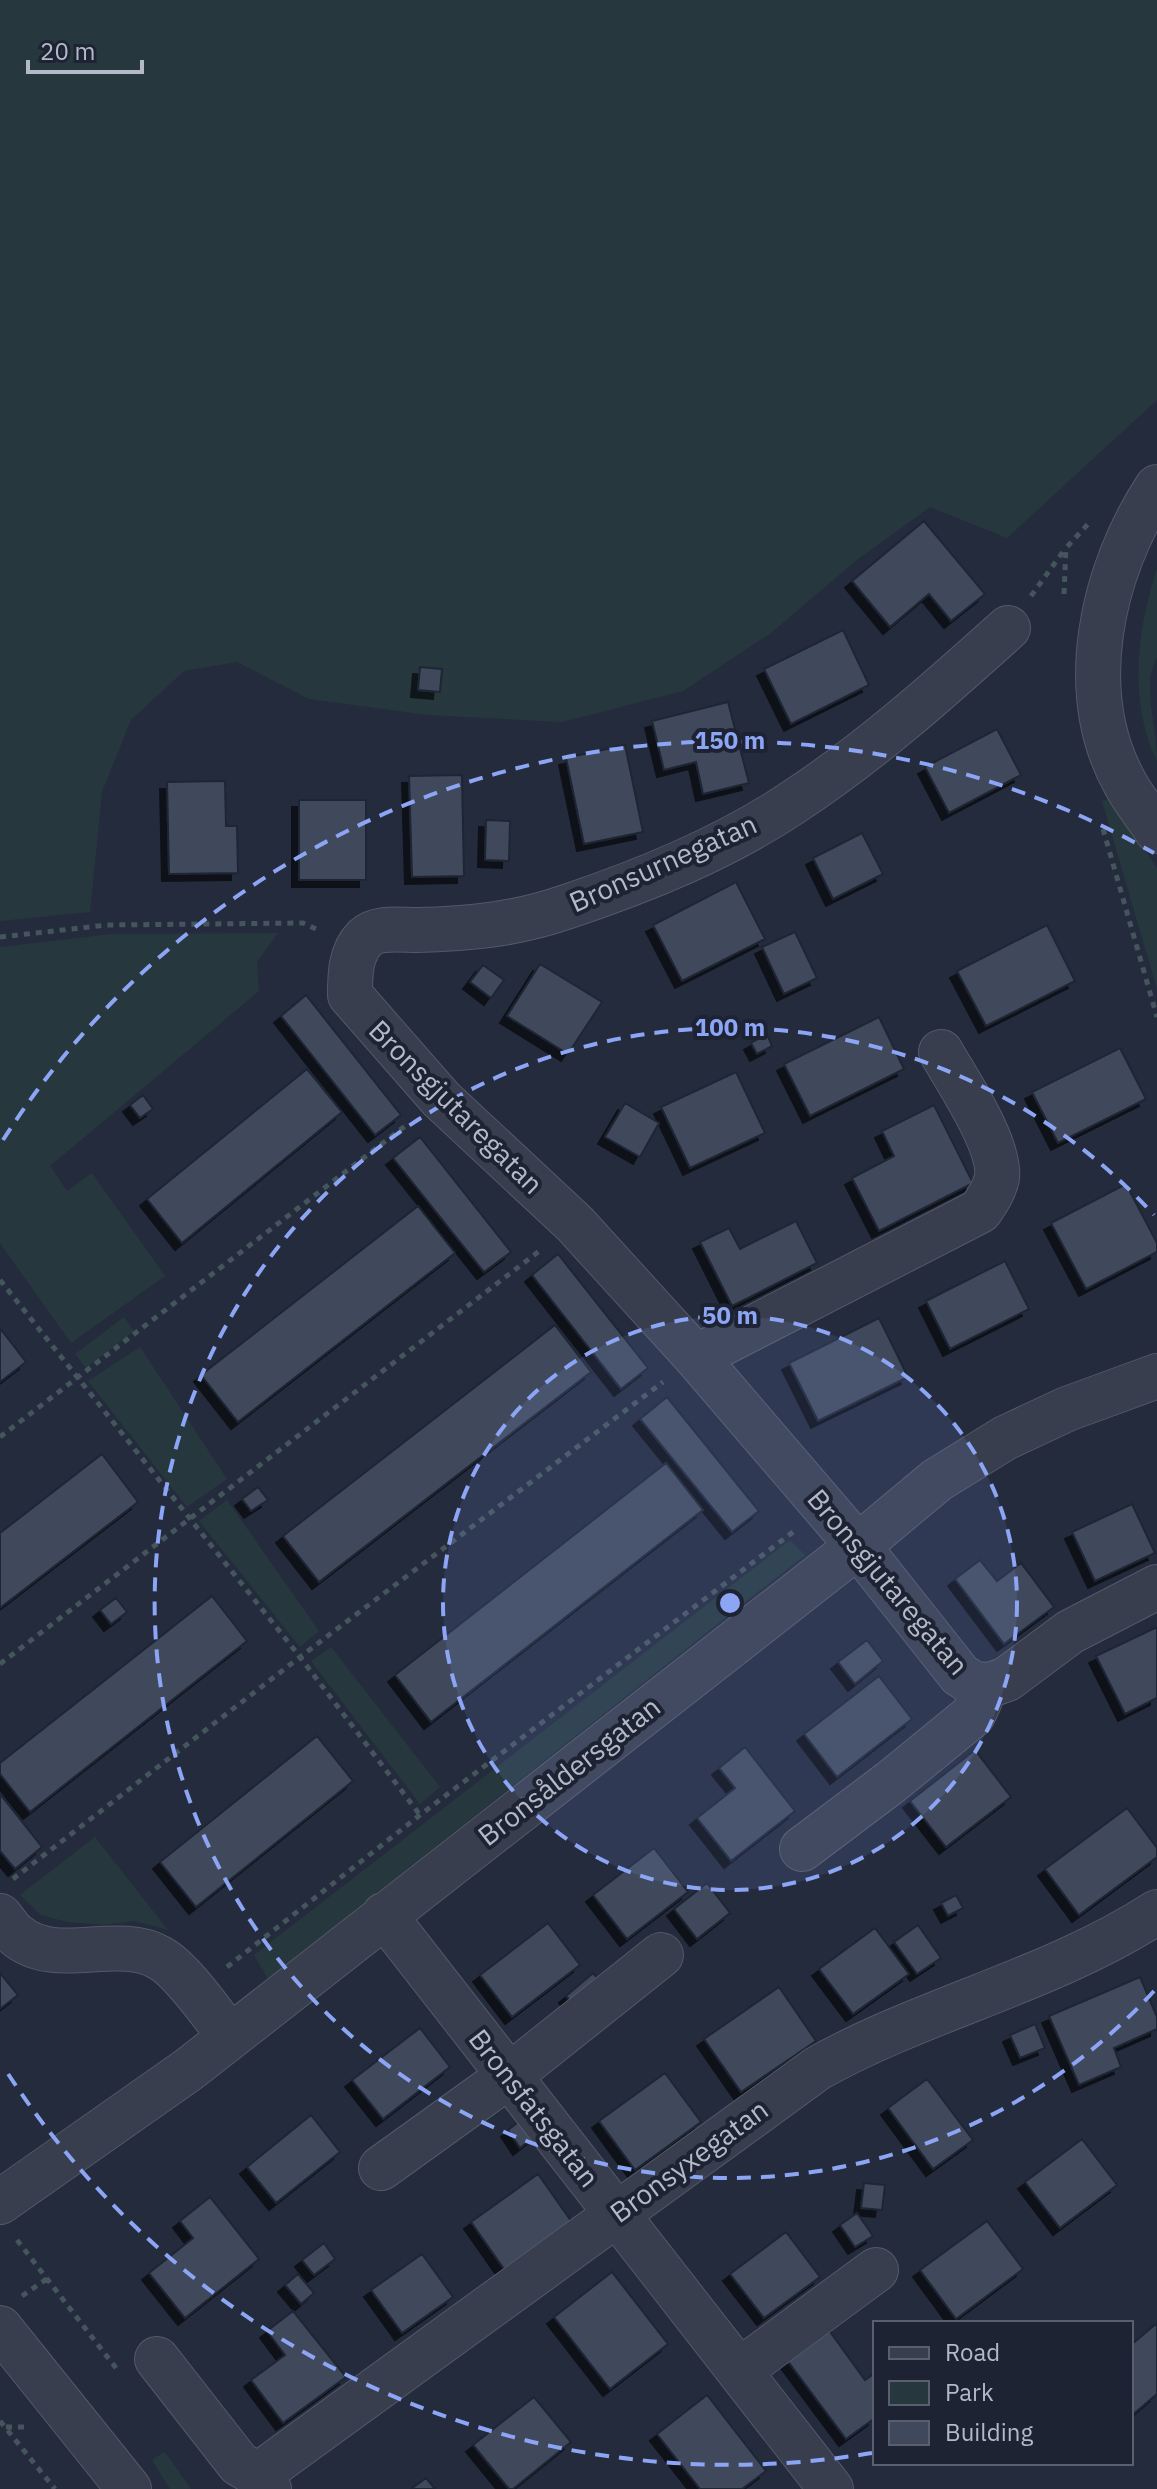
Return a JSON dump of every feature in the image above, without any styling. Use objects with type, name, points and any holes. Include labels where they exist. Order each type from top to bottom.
[{"type":"street","points":[[1157,487],[1126,547],[1112,586],[1101,629],[1098,672],[1101,713],[1108,742],[1125,784],[1157,831]]},
{"type":"street","name":"Bronsurnegatan","points":[[357,948],[367,936],[381,931],[466,929],[506,924],[546,914],[622,888],[725,842],[790,805],[857,758],[1008,628]]},
{"type":"street","name":"Bronsgjutaregatan","points":[[357,948],[350,974],[350,995],[441,1099],[575,1224],[696,1357],[826,1507],[960,1675],[974,1684],[982,1685],[1007,1679],[1070,1632],[1157,1587]]},
{"type":"street","points":[[696,1357],[980,1211],[992,1194],[997,1176],[995,1151],[941,1052]]},
{"type":"street","name":"Bronsåldersgatan","points":[[5,2216],[384,1915],[858,1546],[937,1480],[1005,1438],[1067,1409],[1157,1376]]},
{"type":"street","points":[[802,1849],[973,1715],[982,1685]]},
{"type":"street","points":[[6,1897],[17,1936],[42,1947],[131,1949],[161,1958],[195,1992],[230,2037]]},
{"type":"street","name":"Bronsyxegatan","points":[[140,2368],[239,2464],[264,2482],[616,2213],[818,2068],[855,2047],[1064,1961],[1157,1912]]},
{"type":"street","name":"Bronsfatsgatan","points":[[384,1915],[831,2489]]},
{"type":"street","points":[[381,2168],[509,2076],[661,1955]]},
{"type":"street","points":[[739,2371],[876,2270]]},
{"type":"street","points":[[0,2328],[129,2489]]},
{"type":"path","points":[[1008,628],[1066,548]]},
{"type":"path","points":[[0,937],[107,925],[303,923],[357,948]]},
{"type":"path","points":[[0,1437],[441,1099]]},
{"type":"path","points":[[0,1664],[575,1224]]},
{"type":"path","points":[[0,1280],[300,1657],[420,1815]]},
{"type":"path","points":[[6,1897],[300,1657],[696,1357]]},
{"type":"path","points":[[195,1992],[420,1815],[826,1507]]},
{"type":"path","points":[[5,2216],[140,2368]]},
{"type":"path","points":[[0,2421],[55,2489]]},
{"type":"path","points":[[5,2427],[30,2427]]},
{"type":"green space","points":[[0,0],[1157,0],[1157,400],[1007,538],[930,507],[853,563],[771,633],[683,691],[562,722],[428,715],[309,699],[237,662],[184,671],[131,720],[102,792],[90,912],[0,921]]},
{"type":"green space","points":[[1157,569],[1157,657],[1150,683],[1157,761],[1142,715],[1139,665],[1144,616]]},
{"type":"green space","points":[[1110,799],[1157,868],[1157,989],[1102,801]]},
{"type":"green space","points":[[278,933],[257,962],[259,991],[50,1166],[67,1191],[92,1173],[165,1276],[71,1343],[0,1243],[0,947],[112,934]]},
{"type":"green space","points":[[124,1317],[134,1331],[86,1368],[75,1354]]},
{"type":"green space","points":[[140,1347],[227,1479],[187,1507],[88,1381]]},
{"type":"green space","points":[[227,1500],[319,1631],[300,1647],[199,1521]]},
{"type":"green space","points":[[790,1540],[805,1555],[268,1979],[254,1955]]},
{"type":"green space","points":[[331,1647],[440,1787],[420,1804],[311,1661]]},
{"type":"green space","points":[[95,1837],[168,1930],[135,1921],[103,1925],[67,1922],[41,1915],[20,1895]]},
{"type":"green space","points":[[164,2452],[191,2489],[170,2489],[153,2462]]},
{"type":"building","points":[[924,521],[985,594],[951,621],[929,594],[890,627],[852,581]]},
{"type":"building","points":[[843,630],[869,685],[791,724],[764,669]]},
{"type":"building","points":[[420,667],[442,669],[440,692],[418,690]]},
{"type":"building","points":[[728,702],[749,783],[703,794],[696,762],[664,770],[652,721]]},
{"type":"building","points":[[997,729],[1021,775],[949,813],[925,767]]},
{"type":"building","points":[[625,745],[643,832],[584,844],[566,758]]},
{"type":"building","points":[[462,775],[464,876],[412,877],[409,776]]},
{"type":"building","points":[[225,781],[226,826],[237,826],[238,873],[169,874],[167,782]]},
{"type":"building","points":[[299,800],[366,800],[366,880],[299,880]]},
{"type":"building","points":[[486,820],[510,821],[509,861],[485,860]]},
{"type":"building","points":[[862,833],[883,874],[833,899],[813,858]]},
{"type":"building","points":[[736,882],[765,939],[682,981],[653,925]]},
{"type":"building","points":[[1047,925],[1075,981],[986,1026],[957,971]]},
{"type":"building","points":[[795,932],[817,978],[784,994],[762,947]]},
{"type":"building","points":[[540,964],[602,1002],[568,1054],[507,1016]]},
{"type":"building","points":[[483,965],[504,980],[491,998],[470,982]]},
{"type":"building","points":[[306,995],[401,1115],[375,1135],[281,1016]]},
{"type":"building","points":[[879,1017],[904,1069],[810,1116],[784,1064]]},
{"type":"building","points":[[767,1034],[772,1046],[757,1054],[751,1043]]},
{"type":"building","points":[[1120,1048],[1146,1099],[1058,1143],[1032,1092]]},
{"type":"building","points":[[307,1069],[342,1112],[182,1243],[147,1199]]},
{"type":"building","points":[[736,1072],[765,1133],[690,1168],[661,1107]]},
{"type":"building","points":[[143,1095],[153,1109],[140,1118],[130,1105]]},
{"type":"building","points":[[625,1103],[659,1123],[640,1157],[605,1137]]},
{"type":"building","points":[[934,1105],[973,1183],[879,1231],[852,1178],[894,1156],[882,1131]]},
{"type":"building","points":[[420,1137],[511,1252],[484,1272],[393,1158]]},
{"type":"building","points":[[1126,1184],[1157,1243],[1157,1252],[1086,1289],[1051,1223]]},
{"type":"building","points":[[418,1206],[455,1253],[238,1422],[201,1375]]},
{"type":"building","points":[[796,1221],[817,1263],[732,1306],[700,1242],[729,1228],[740,1249]]},
{"type":"building","points":[[558,1254],[648,1368],[621,1389],[532,1275]]},
{"type":"building","points":[[1005,1261],[1029,1309],[950,1349],[926,1301]]},
{"type":"building","points":[[879,1318],[908,1377],[818,1421],[789,1363]]},
{"type":"building","points":[[555,1325],[591,1372],[319,1582],[283,1536]]},
{"type":"building","points":[[0,1328],[26,1362],[0,1382]]},
{"type":"building","points":[[667,1397],[759,1511],[732,1532],[640,1419]]},
{"type":"building","points":[[102,1454],[138,1502],[0,1608],[0,1533]]},
{"type":"building","points":[[666,1463],[703,1510],[431,1722],[395,1675]]},
{"type":"building","points":[[258,1487],[268,1500],[251,1511],[242,1499]]},
{"type":"building","points":[[1132,1504],[1155,1553],[1095,1581],[1072,1532]]},
{"type":"building","points":[[980,1560],[997,1581],[1021,1563],[1054,1607],[1004,1644],[955,1579]]},
{"type":"building","points":[[212,1596],[247,1641],[30,1812],[0,1774],[0,1763]]},
{"type":"building","points":[[116,1598],[127,1612],[111,1624],[100,1610]]},
{"type":"building","points":[[1157,1627],[1157,1698],[1125,1714],[1096,1656]]},
{"type":"building","points":[[867,1640],[883,1661],[855,1684],[838,1662]]},
{"type":"building","points":[[879,1676],[912,1719],[837,1777],[804,1734]]},
{"type":"building","points":[[317,1736],[353,1781],[196,1907],[160,1862]]},
{"type":"building","points":[[745,1747],[795,1811],[731,1861],[697,1818],[735,1788],[719,1768]]},
{"type":"building","points":[[975,1750],[1011,1797],[946,1847],[910,1801]]},
{"type":"building","points":[[0,1794],[42,1847],[15,1869],[0,1851]]},
{"type":"building","points":[[1127,1808],[1157,1848],[1157,1857],[1079,1915],[1045,1869]]},
{"type":"building","points":[[654,1848],[688,1892],[627,1939],[593,1895]]},
{"type":"building","points":[[707,1883],[730,1913],[697,1939],[674,1909]]},
{"type":"building","points":[[956,1895],[963,1908],[948,1916],[941,1903]]},
{"type":"building","points":[[548,1923],[580,1965],[512,2017],[480,1975]]},
{"type":"building","points":[[918,1925],[941,1958],[917,1974],[894,1942]]},
{"type":"building","points":[[875,1928],[909,1974],[853,2014],[819,1969]]},
{"type":"building","points":[[0,1973],[18,1995],[0,2009]]},
{"type":"building","points":[[593,1973],[606,1988],[579,2011],[566,1996]]},
{"type":"building","points":[[1140,1977],[1157,2017],[1157,2029],[1114,2048],[1121,2067],[1079,2085],[1049,2016]]},
{"type":"building","points":[[779,1987],[816,2041],[741,2092],[704,2039]]},
{"type":"building","points":[[1035,2024],[1045,2048],[1020,2058],[1010,2035]]},
{"type":"building","points":[[420,2028],[450,2067],[383,2119],[352,2080]]},
{"type":"building","points":[[665,2073],[701,2122],[635,2170],[599,2121]]},
{"type":"building","points":[[927,2079],[973,2140],[933,2169],[888,2108]]},
{"type":"building","points":[[311,2115],[340,2152],[276,2203],[247,2167]]},
{"type":"building","points":[[522,2119],[535,2136],[520,2148],[508,2130]]},
{"type":"building","points":[[1082,2139],[1117,2185],[1060,2228],[1025,2182]]},
{"type":"building","points":[[538,2174],[571,2221],[504,2269],[471,2222]]},
{"type":"building","points":[[864,2183],[885,2185],[882,2210],[861,2208]]},
{"type":"building","points":[[210,2197],[259,2259],[185,2318],[149,2273],[193,2238],[180,2221]]},
{"type":"building","points":[[857,2213],[873,2236],[855,2247],[840,2225]]},
{"type":"building","points":[[987,2221],[1023,2269],[956,2319],[920,2270]]},
{"type":"building","points":[[786,2232],[820,2277],[764,2318],[730,2274]]},
{"type":"building","points":[[324,2243],[335,2259],[314,2275],[302,2260]]},
{"type":"building","points":[[422,2254],[453,2297],[402,2333],[371,2290]]},
{"type":"building","points":[[612,2272],[668,2344],[610,2389],[554,2317]]},
{"type":"building","points":[[298,2274],[314,2293],[301,2304],[285,2285]]},
{"type":"building","points":[[293,2311],[346,2377],[283,2423],[251,2380],[285,2355],[267,2331]]},
{"type":"building","points":[[1157,2323],[1157,2394],[1133,2414],[1133,2343]]},
{"type":"building","points":[[828,2329],[865,2380],[873,2374],[873,2419],[846,2439],[787,2360]]},
{"type":"building","points":[[707,2395],[766,2471],[742,2489],[700,2489],[657,2434]]},
{"type":"building","points":[[534,2397],[571,2442],[513,2489],[509,2489],[473,2445]]},
{"type":"building","points":[[426,2478],[435,2489],[411,2489]]}]
